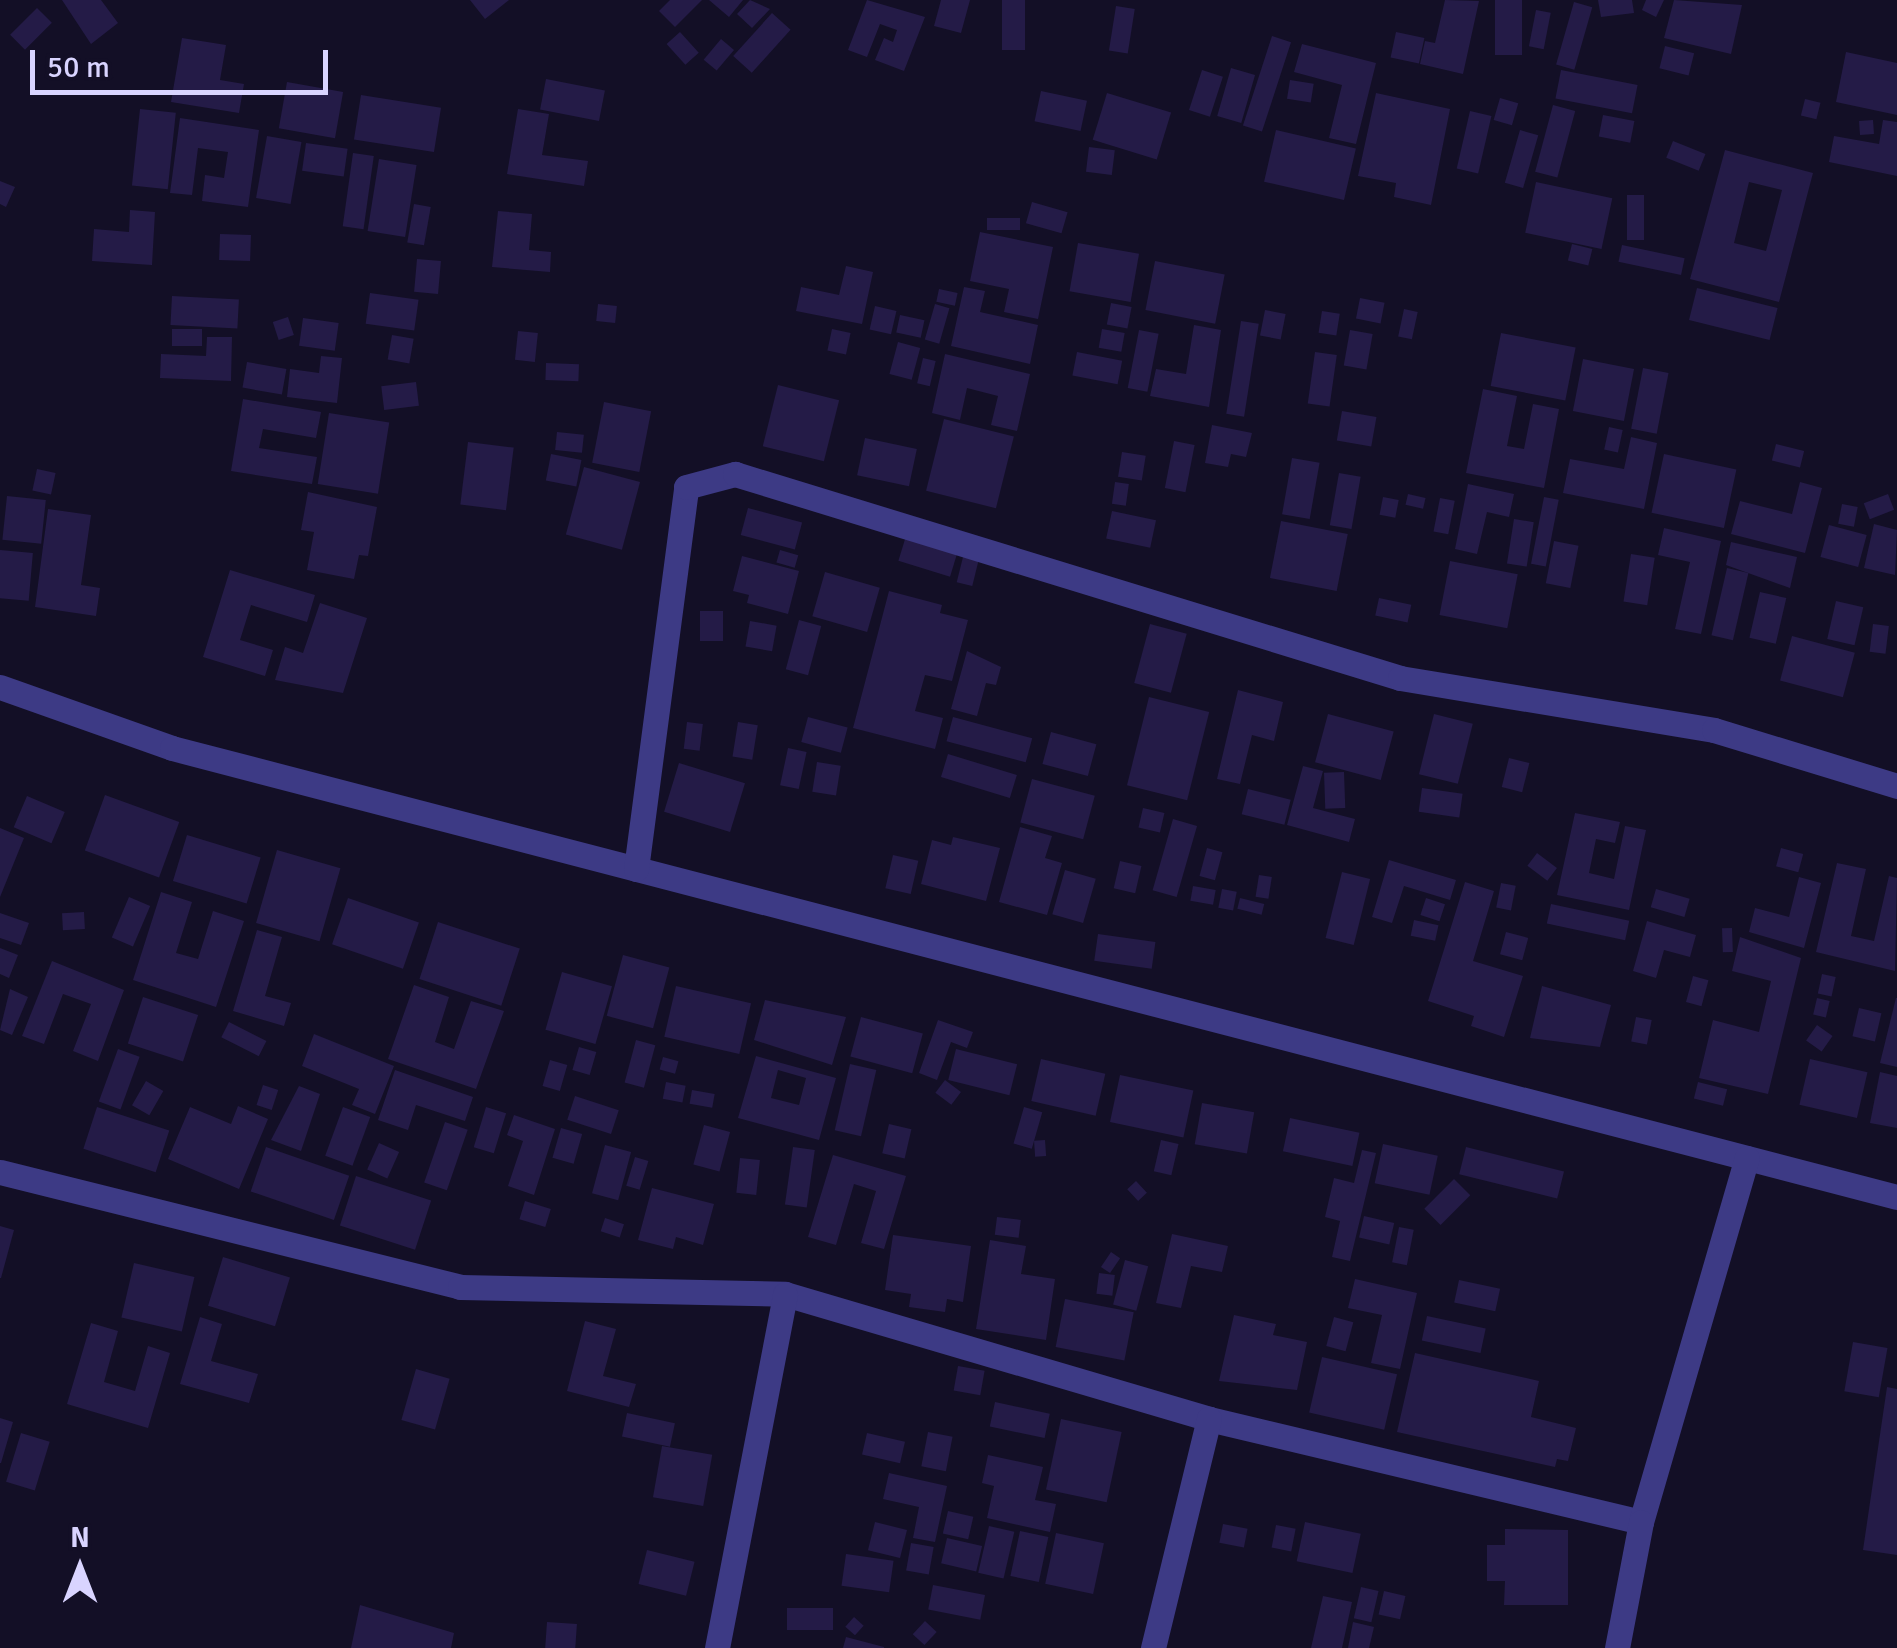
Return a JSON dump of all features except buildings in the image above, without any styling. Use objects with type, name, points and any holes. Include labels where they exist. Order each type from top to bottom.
[{"type":"street","points":[[636,869],[686,487],[735,474],[1400,678],[1714,730],[1897,786]]},
{"type":"street","points":[[0,686],[172,748],[1897,1197]]},
{"type":"street","points":[[1616,1648],[1641,1522],[1747,1158]]},
{"type":"street","points":[[0,1172],[460,1287],[785,1294],[1210,1419],[1641,1522]]},
{"type":"street","points":[[716,1648],[785,1294]]},
{"type":"street","points":[[1153,1648],[1210,1419]]}]
